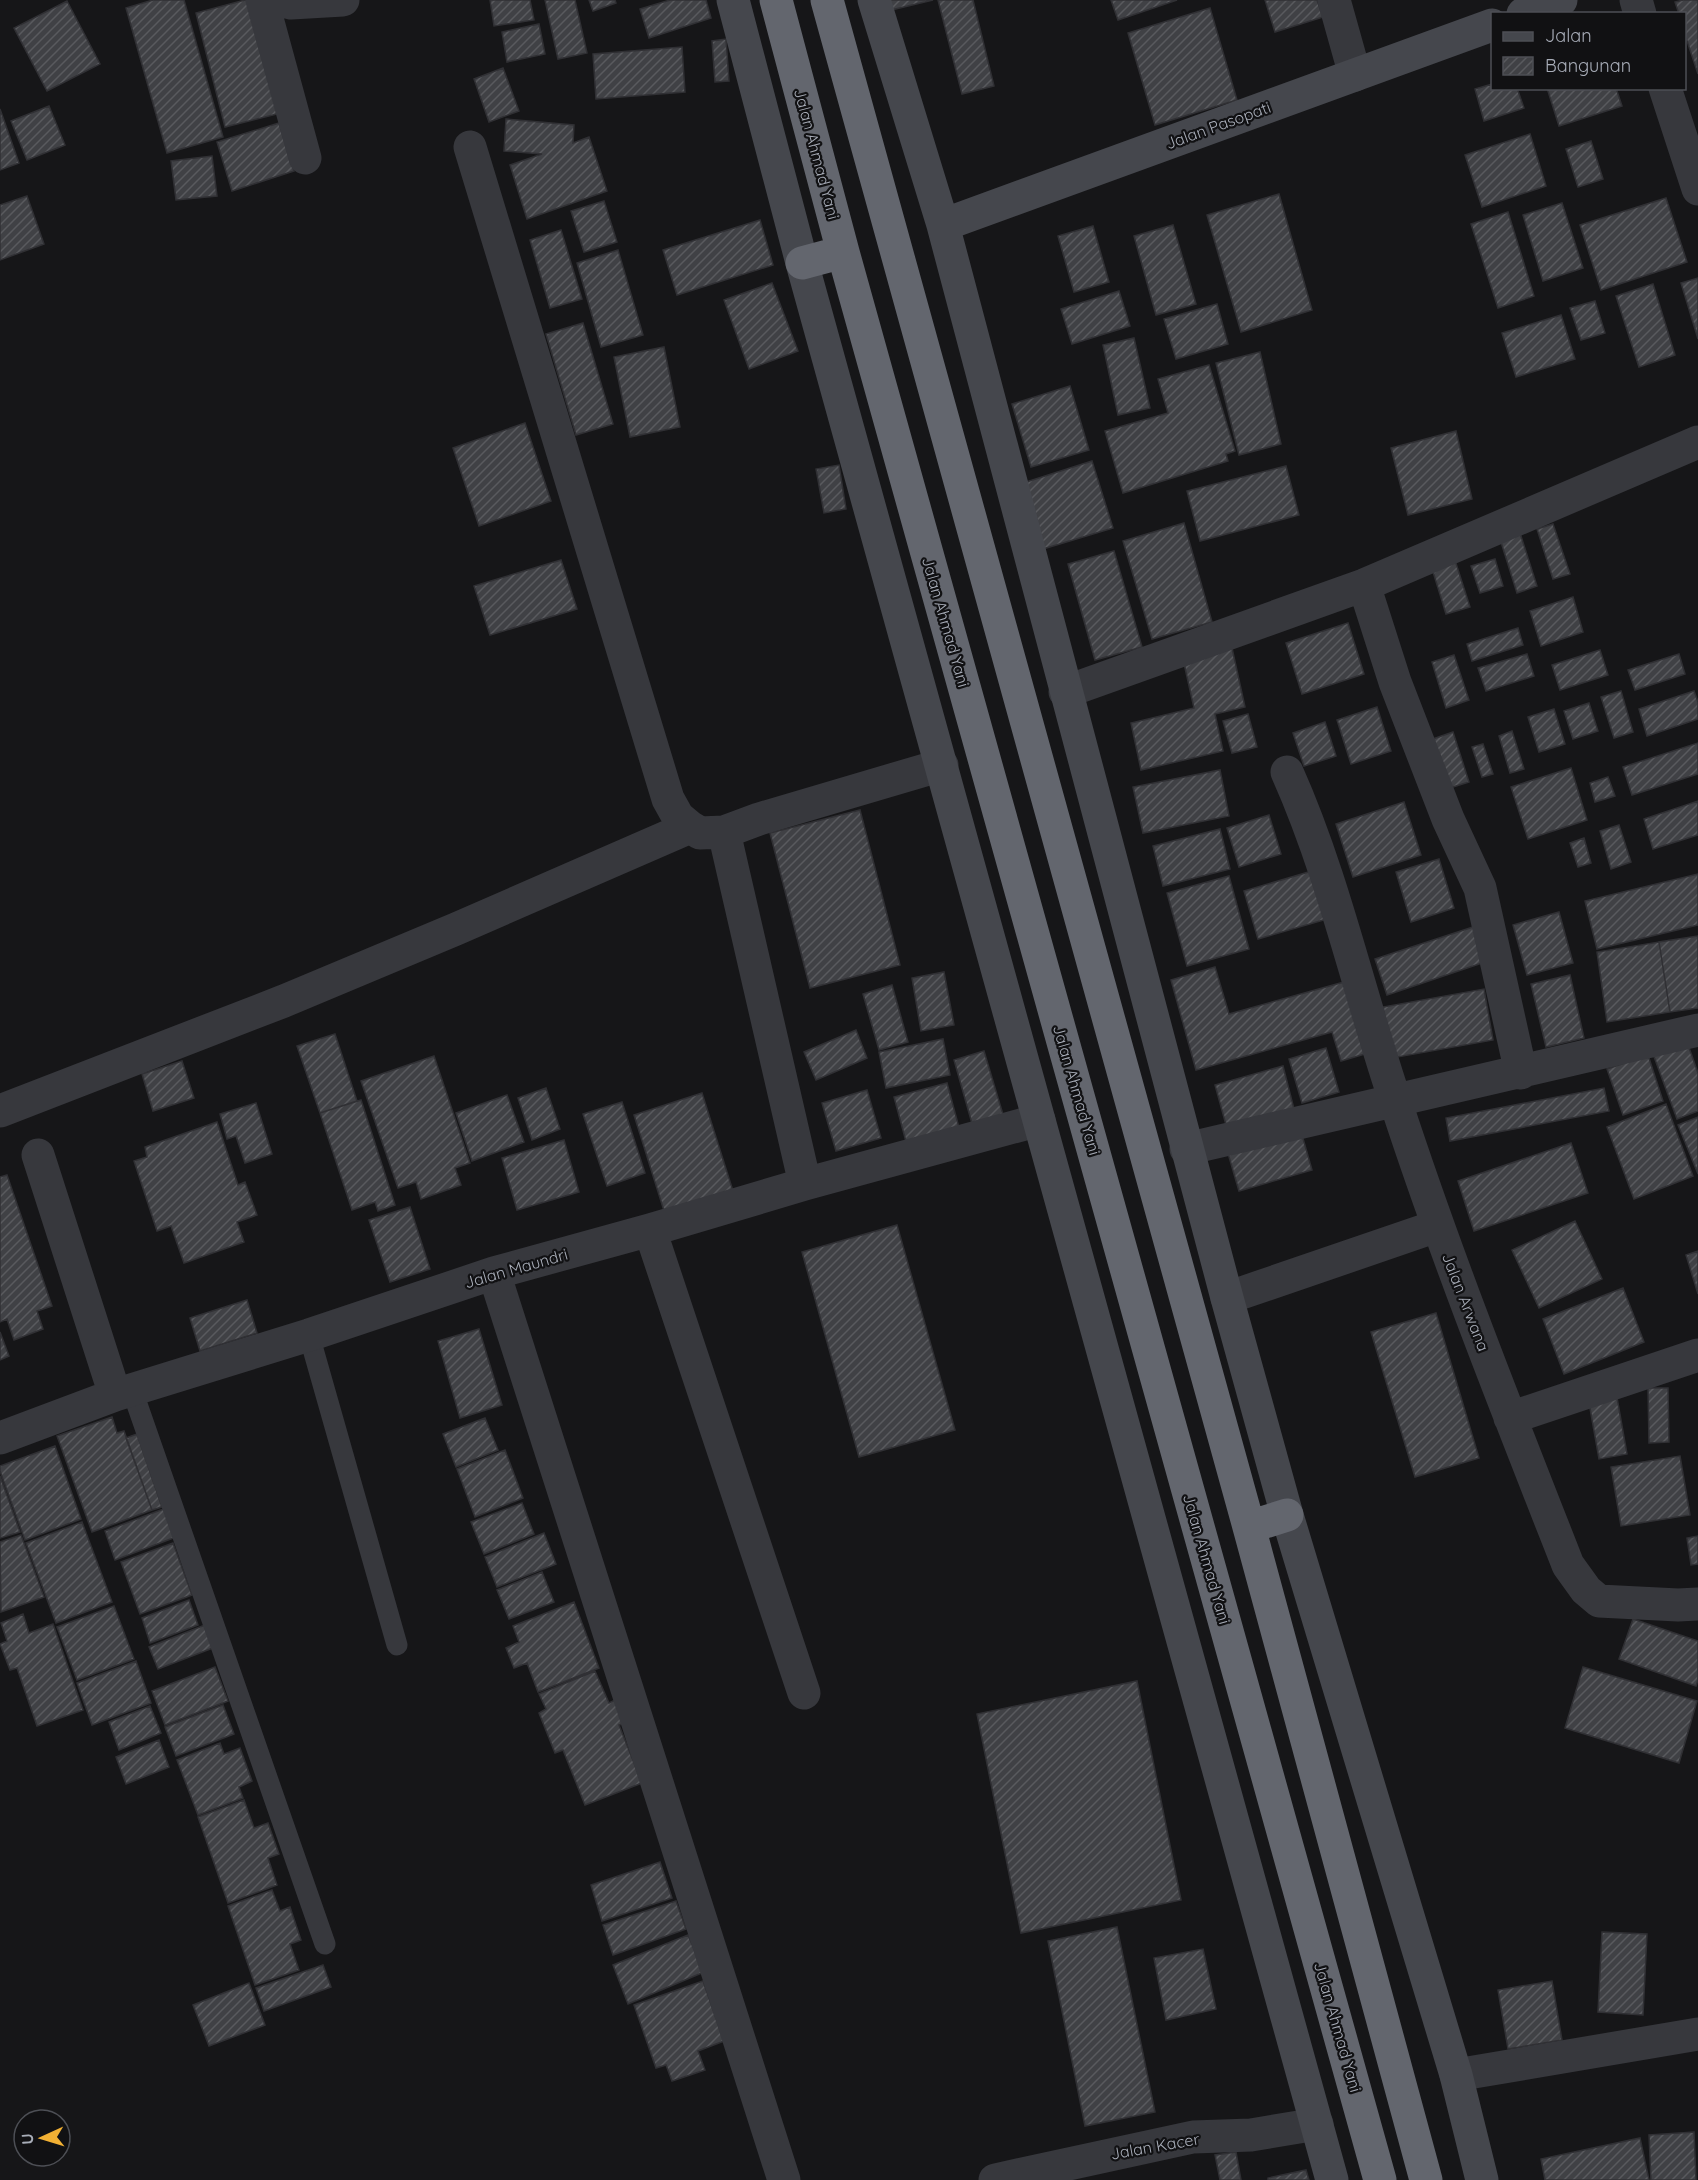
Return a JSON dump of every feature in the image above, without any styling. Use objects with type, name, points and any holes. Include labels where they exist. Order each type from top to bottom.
[{"type":"highway","name":"Jalan Ahmad Yani","points":[[776,0],[843,252],[1380,2180]]},
{"type":"highway","points":[[827,0],[1249,1527],[1426,2180]]},
{"type":"highway","points":[[802,263],[843,252]]},
{"type":"highway","points":[[1249,1527],[1287,1515]]},
{"type":"highway","points":[[1365,2127],[1406,2112]]},
{"type":"street","points":[[262,0],[305,158]]},
{"type":"street","points":[[280,0],[291,3],[343,0]]},
{"type":"street","points":[[733,0],[802,263],[1332,2180]]},
{"type":"street","points":[[874,0],[943,225],[1186,1149],[1287,1515],[1456,2075],[1482,2180]]},
{"type":"street","points":[[1334,0],[1355,75]]},
{"type":"street","points":[[1528,12],[1561,0]]},
{"type":"street","name":"Jalan Pasopati","points":[[943,225],[1491,25]]},
{"type":"street","points":[[1666,90],[1698,189]]},
{"type":"street","points":[[470,147],[668,799],[678,818],[700,833],[724,832],[759,819],[942,765]]},
{"type":"street","points":[[1065,692],[1364,585],[1698,442]]},
{"type":"street","points":[[1364,585],[1403,704],[1448,819],[1480,888],[1521,1073]]},
{"type":"street","name":"Jalan Arwana","points":[[1287,772],[1314,841],[1437,1226],[1568,1565],[1587,1590],[1599,1601],[1698,1604]]},
{"type":"street","points":[[0,1111],[284,1001],[690,827]]},
{"type":"street","points":[[724,832],[805,1184]]},
{"type":"street","points":[[1186,1149],[1521,1073],[1698,1030]]},
{"type":"street","name":"Jalan Maundri","points":[[0,1438],[123,1393],[309,1335],[494,1273],[1039,1120]]},
{"type":"street","points":[[38,1155],[123,1393]]},
{"type":"street","points":[[1227,1298],[1437,1226]]},
{"type":"street","points":[[650,1230],[804,1693]]},
{"type":"street","points":[[494,1273],[784,2180]]},
{"type":"street","points":[[1510,1418],[1698,1355]]},
{"type":"street","points":[[1456,2075],[1698,2034]]},
{"type":"street","name":"Jalan Kacer","points":[[995,2180],[1193,2137],[1251,2135],[1317,2124]]},
{"type":"lane","points":[[309,1335],[397,1645]]},
{"type":"lane","points":[[123,1393],[325,1944]]},
{"type":"building","points":[[153,0],[184,0],[223,137],[167,153],[126,8]]},
{"type":"building","points":[[245,0],[257,0],[285,112],[225,127],[196,13]]},
{"type":"building","points":[[490,0],[530,0],[534,20],[494,26]]},
{"type":"building","points":[[545,0],[575,0],[587,53],[558,59]]},
{"type":"building","points":[[589,0],[615,0],[616,3],[593,11]]},
{"type":"building","points":[[670,0],[706,0],[711,18],[649,38],[640,9]]},
{"type":"building","points":[[884,0],[933,0],[887,11]]},
{"type":"building","points":[[938,0],[973,0],[994,86],[962,94]]},
{"type":"building","points":[[1111,0],[1177,0],[1118,20]]},
{"type":"building","points":[[1265,0],[1317,0],[1323,17],[1275,32]]},
{"type":"building","points":[[1698,0],[1698,74],[1686,38],[1686,12],[1678,12],[1675,2]]},
{"type":"building","points":[[67,1],[100,64],[47,91],[14,28]]},
{"type":"building","points":[[1210,8],[1237,100],[1155,125],[1128,33]]},
{"type":"building","points":[[539,24],[545,54],[507,62],[502,32]]},
{"type":"building","points":[[726,39],[729,81],[715,82],[712,41]]},
{"type":"building","points":[[682,47],[685,92],[596,99],[593,54]]},
{"type":"building","points":[[503,68],[519,111],[489,122],[474,79]]},
{"type":"building","points":[[1491,84],[1491,90],[1518,90],[1524,108],[1484,121],[1475,89]]},
{"type":"building","points":[[1548,90],[1617,90],[1622,106],[1559,126]]},
{"type":"building","points":[[49,106],[65,145],[27,160],[11,121]]},
{"type":"building","points":[[0,109],[19,163],[0,170]]},
{"type":"building","points":[[506,119],[574,125],[573,143],[589,137],[607,191],[527,219],[510,165],[542,154],[504,151]]},
{"type":"building","points":[[279,123],[294,171],[232,191],[217,142]]},
{"type":"building","points":[[1530,134],[1546,186],[1482,207],[1465,155]]},
{"type":"building","points":[[1591,141],[1603,179],[1578,187],[1566,149]]},
{"type":"building","points":[[212,156],[217,196],[176,200],[171,161]]},
{"type":"building","points":[[1279,194],[1312,310],[1241,332],[1207,215]]},
{"type":"building","points":[[27,196],[44,244],[0,260],[0,205]]},
{"type":"building","points":[[1666,198],[1687,262],[1601,290],[1580,225]]},
{"type":"building","points":[[604,201],[617,242],[584,252],[571,211]]},
{"type":"building","points":[[1562,203],[1583,268],[1543,281],[1523,215]]},
{"type":"building","points":[[1508,212],[1534,296],[1498,308],[1471,224]]},
{"type":"building","points":[[760,220],[773,265],[677,295],[663,250]]},
{"type":"building","points":[[1173,225],[1196,304],[1156,315],[1134,236]]},
{"type":"building","points":[[1093,226],[1109,282],[1074,292],[1058,236]]},
{"type":"building","points":[[561,230],[582,299],[550,308],[530,240]]},
{"type":"building","points":[[618,250],[643,335],[601,347],[577,263]]},
{"type":"building","points":[[1698,278],[1698,339],[1681,283]]},
{"type":"building","points":[[772,283],[798,351],[749,369],[724,300]]},
{"type":"building","points":[[1653,284],[1675,355],[1639,367],[1616,296]]},
{"type":"building","points":[[1119,291],[1130,326],[1072,344],[1061,309]]},
{"type":"building","points":[[1595,301],[1605,333],[1581,340],[1570,308]]},
{"type":"building","points":[[1217,304],[1228,344],[1176,359],[1164,319]]},
{"type":"building","points":[[1561,315],[1575,359],[1516,377],[1502,333]]},
{"type":"building","points":[[583,323],[613,424],[576,435],[546,334]]},
{"type":"building","points":[[1134,338],[1150,408],[1118,415],[1103,345]]},
{"type":"building","points":[[664,347],[680,427],[630,437],[614,357]]},
{"type":"building","points":[[1260,352],[1281,444],[1239,455],[1216,363]]},
{"type":"building","points":[[1209,365],[1235,451],[1226,454],[1228,461],[1123,493],[1105,431],[1168,413],[1158,379]]},
{"type":"building","points":[[1070,386],[1089,450],[1031,467],[1012,404]]},
{"type":"building","points":[[525,423],[551,501],[479,526],[453,448]]},
{"type":"building","points":[[1456,431],[1472,499],[1408,515],[1391,448]]},
{"type":"building","points":[[1092,461],[1113,528],[1043,549],[1023,483]]},
{"type":"building","points":[[839,465],[846,509],[824,513],[816,469]]},
{"type":"building","points":[[1286,466],[1299,515],[1200,541],[1187,491]]},
{"type":"building","points":[[1184,523],[1212,622],[1152,639],[1123,541]]},
{"type":"building","points":[[1553,524],[1570,574],[1553,579],[1537,529]]},
{"type":"building","points":[[1520,533],[1537,586],[1517,593],[1500,539]]},
{"type":"building","points":[[1114,551],[1142,647],[1095,660],[1068,564]]},
{"type":"building","points":[[1453,554],[1470,607],[1446,614],[1430,562]]},
{"type":"building","points":[[1495,559],[1503,586],[1480,593],[1471,566]]},
{"type":"building","points":[[561,560],[577,609],[490,635],[474,586]]},
{"type":"building","points":[[1573,597],[1583,632],[1541,646],[1530,611]]},
{"type":"building","points":[[1348,623],[1364,674],[1302,694],[1286,643]]},
{"type":"building","points":[[1518,628],[1523,645],[1472,661],[1467,644]]},
{"type":"building","points":[[1232,648],[1245,707],[1215,714],[1223,751],[1141,770],[1131,723],[1194,708],[1183,659]]},
{"type":"building","points":[[1600,650],[1608,675],[1560,690],[1552,665]]},
{"type":"building","points":[[1527,654],[1534,676],[1486,691],[1478,668]]},
{"type":"building","points":[[1679,654],[1685,674],[1635,690],[1628,670]]},
{"type":"building","points":[[1454,655],[1469,700],[1446,708],[1432,662]]},
{"type":"building","points":[[1621,691],[1633,732],[1614,738],[1601,697]]},
{"type":"building","points":[[1694,691],[1698,702],[1698,719],[1647,736],[1639,709]]},
{"type":"building","points":[[1589,703],[1598,731],[1573,739],[1564,711]]},
{"type":"building","points":[[1377,707],[1391,751],[1351,764],[1337,720]]},
{"type":"building","points":[[1554,709],[1565,744],[1539,752],[1528,717]]},
{"type":"building","points":[[1248,714],[1257,747],[1232,753],[1223,721]]},
{"type":"building","points":[[1325,722],[1336,756],[1304,766],[1293,733]]},
{"type":"building","points":[[1512,731],[1524,769],[1510,773],[1499,736]]},
{"type":"building","points":[[1453,732],[1469,782],[1440,791],[1424,742]]},
{"type":"building","points":[[1698,743],[1698,774],[1632,795],[1623,767]]},
{"type":"building","points":[[1483,744],[1493,774],[1482,777],[1472,747]]},
{"type":"building","points":[[1571,768],[1587,820],[1528,839],[1511,787]]},
{"type":"building","points":[[1220,770],[1229,816],[1143,833],[1133,787]]},
{"type":"building","points":[[1608,777],[1615,796],[1595,802],[1590,783]]},
{"type":"building","points":[[1698,801],[1698,835],[1653,849],[1644,819]]},
{"type":"building","points":[[1404,802],[1421,855],[1353,877],[1336,824]]},
{"type":"building","points":[[860,810],[900,965],[810,988],[770,833]]},
{"type":"building","points":[[1269,815],[1281,854],[1239,867],[1227,828]]},
{"type":"building","points":[[1619,825],[1631,862],[1611,869],[1600,831]]},
{"type":"building","points":[[1220,829],[1230,869],[1163,886],[1153,846]]},
{"type":"building","points":[[1584,838],[1591,863],[1578,867],[1570,843]]},
{"type":"building","points":[[1439,859],[1454,908],[1411,922],[1396,872]]},
{"type":"building","points":[[1312,871],[1327,919],[1258,939],[1244,891]]},
{"type":"building","points":[[1698,874],[1698,925],[1597,949],[1585,901]]},
{"type":"building","points":[[1229,876],[1249,949],[1187,966],[1167,893]]},
{"type":"building","points":[[1559,912],[1573,963],[1527,975],[1513,925]]},
{"type":"building","points":[[1476,926],[1488,961],[1387,995],[1375,959]]},
{"type":"building","points":[[1698,936],[1698,1008],[1670,1012],[1659,942]]},
{"type":"building","points":[[1659,942],[1670,1012],[1607,1022],[1597,952]]},
{"type":"building","points":[[1215,967],[1229,1014],[1344,982],[1365,1054],[1341,1061],[1332,1032],[1196,1070],[1171,980]]},
{"type":"building","points":[[944,972],[954,1025],[921,1031],[912,978]]},
{"type":"building","points":[[1570,975],[1584,1038],[1546,1047],[1531,984]]},
{"type":"building","points":[[892,985],[908,1042],[879,1050],[863,994]]},
{"type":"building","points":[[1484,989],[1493,1040],[1392,1058],[1383,1007]]},
{"type":"building","points":[[856,1030],[867,1058],[816,1080],[804,1052]]},
{"type":"building","points":[[335,1034],[357,1101],[320,1113],[297,1046]]},
{"type":"building","points":[[943,1039],[950,1075],[886,1088],[879,1052]]},
{"type":"building","points":[[1687,1042],[1698,1073],[1698,1111],[1677,1119],[1653,1054]]},
{"type":"building","points":[[1326,1048],[1339,1092],[1302,1103],[1289,1059]]},
{"type":"building","points":[[984,1051],[1004,1118],[973,1127],[954,1060]]},
{"type":"building","points":[[1648,1055],[1663,1101],[1623,1115],[1607,1069]]},
{"type":"building","points":[[434,1056],[470,1163],[455,1168],[461,1185],[421,1199],[416,1182],[398,1188],[361,1081]]},
{"type":"building","points":[[182,1061],[194,1098],[153,1111],[142,1074]]},
{"type":"building","points":[[1283,1066],[1295,1113],[1228,1132],[1215,1085]]},
{"type":"building","points":[[947,1083],[961,1135],[908,1149],[894,1097]]},
{"type":"building","points":[[546,1088],[560,1129],[532,1140],[518,1098]]},
{"type":"building","points":[[1604,1088],[1609,1111],[1450,1141],[1446,1118]]},
{"type":"building","points":[[867,1090],[881,1138],[836,1151],[822,1103]]},
{"type":"building","points":[[702,1093],[733,1191],[665,1214],[634,1115]]},
{"type":"building","points":[[507,1095],[524,1142],[472,1161],[456,1113]]},
{"type":"building","points":[[361,1100],[395,1205],[378,1211],[375,1202],[352,1210],[320,1113]]},
{"type":"building","points":[[622,1102],[645,1173],[607,1186],[583,1114]]},
{"type":"building","points":[[256,1103],[272,1154],[245,1163],[236,1136],[227,1139],[220,1114]]},
{"type":"building","points":[[1666,1104],[1693,1176],[1634,1199],[1607,1127]]},
{"type":"building","points":[[1698,1117],[1698,1174],[1678,1125]]},
{"type":"building","points":[[217,1122],[238,1185],[245,1182],[257,1215],[237,1222],[244,1242],[184,1263],[171,1226],[157,1231],[134,1161],[147,1157],[145,1147]]},
{"type":"building","points":[[1300,1128],[1312,1170],[1239,1191],[1227,1150]]},
{"type":"building","points":[[564,1140],[579,1192],[517,1210],[502,1158]]},
{"type":"building","points":[[1571,1143],[1588,1193],[1474,1231],[1458,1181]]},
{"type":"building","points":[[7,1175],[52,1306],[37,1311],[43,1329],[14,1340],[7,1319],[0,1322],[0,1177]]},
{"type":"building","points":[[410,1207],[430,1269],[390,1282],[369,1220]]},
{"type":"building","points":[[1575,1221],[1602,1279],[1539,1308],[1512,1250]]},
{"type":"building","points":[[897,1225],[955,1430],[859,1457],[802,1252]]},
{"type":"building","points":[[1698,1251],[1698,1294],[1686,1255]]},
{"type":"building","points":[[1623,1288],[1644,1342],[1564,1374],[1543,1319]]},
{"type":"building","points":[[247,1300],[257,1333],[200,1351],[190,1318]]},
{"type":"building","points":[[1436,1313],[1479,1458],[1415,1477],[1371,1332]]},
{"type":"building","points":[[479,1329],[502,1405],[460,1418],[438,1341]]},
{"type":"building","points":[[0,1332],[9,1356],[0,1360]]},
{"type":"building","points":[[1648,1388],[1668,1388],[1669,1442],[1649,1443]]},
{"type":"building","points":[[1616,1392],[1627,1454],[1599,1459],[1588,1397]]},
{"type":"building","points":[[112,1417],[117,1433],[124,1431],[152,1510],[92,1532],[57,1436]]},
{"type":"building","points":[[485,1418],[498,1450],[456,1467],[443,1434]]},
{"type":"building","points":[[137,1434],[162,1507],[152,1510],[126,1438]]},
{"type":"building","points":[[55,1446],[81,1519],[25,1540],[0,1466]]},
{"type":"building","points":[[505,1450],[523,1498],[475,1517],[457,1469]]},
{"type":"building","points":[[1680,1456],[1690,1515],[1621,1526],[1611,1467]]},
{"type":"building","points":[[0,1476],[20,1532],[0,1538]]},
{"type":"building","points":[[522,1503],[534,1534],[484,1554],[471,1522]]},
{"type":"building","points":[[166,1508],[176,1537],[115,1560],[105,1531]]},
{"type":"building","points":[[82,1522],[112,1602],[56,1623],[26,1543]]},
{"type":"building","points":[[544,1533],[556,1564],[497,1587],[485,1557]]},
{"type":"building","points":[[21,1535],[44,1597],[1,1612],[0,1542]]},
{"type":"building","points":[[1698,1536],[1698,1564],[1691,1565],[1687,1538]]},
{"type":"building","points":[[173,1543],[192,1595],[140,1614],[121,1562]]},
{"type":"building","points":[[542,1572],[554,1602],[509,1619],[497,1590]]},
{"type":"building","points":[[189,1600],[198,1625],[150,1643],[142,1618]]},
{"type":"building","points":[[574,1602],[599,1668],[538,1692],[527,1663],[514,1668],[506,1648],[519,1642],[513,1626]]},
{"type":"building","points":[[114,1606],[134,1659],[77,1680],[57,1627]]},
{"type":"building","points":[[23,1614],[29,1633],[53,1624],[83,1710],[37,1726],[17,1668],[10,1670],[0,1644],[7,1641],[1,1623]]},
{"type":"building","points":[[1633,1619],[1698,1641],[1696,1686],[1619,1659]]},
{"type":"building","points":[[210,1623],[218,1646],[158,1669],[149,1647]]},
{"type":"building","points":[[136,1661],[151,1703],[92,1725],[77,1683]]},
{"type":"building","points":[[215,1667],[228,1701],[165,1725],[152,1691]]},
{"type":"building","points":[[1583,1667],[1697,1701],[1679,1763],[1565,1728]]},
{"type":"building","points":[[595,1671],[609,1703],[617,1699],[626,1723],[619,1725],[642,1783],[585,1805],[563,1750],[555,1753],[539,1713],[546,1709],[539,1694]]},
{"type":"building","points":[[1137,1681],[1181,1900],[1021,1933],[977,1714]]},
{"type":"building","points":[[223,1705],[234,1734],[176,1756],[165,1727]]},
{"type":"building","points":[[150,1706],[161,1733],[119,1750],[109,1722]]},
{"type":"building","points":[[159,1740],[169,1767],[126,1784],[116,1757]]},
{"type":"building","points":[[220,1743],[224,1754],[240,1748],[252,1781],[239,1787],[243,1798],[198,1815],[177,1760]]},
{"type":"building","points":[[244,1800],[254,1828],[268,1823],[279,1854],[268,1858],[277,1885],[228,1903],[198,1817]]},
{"type":"building","points":[[660,1862],[672,1898],[602,1921],[591,1885]]},
{"type":"building","points":[[272,1890],[280,1911],[290,1907],[301,1940],[290,1944],[299,1970],[255,1985],[228,1906]]},
{"type":"building","points":[[676,1901],[686,1929],[613,1955],[603,1925]]},
{"type":"building","points":[[1117,1927],[1155,2112],[1085,2126],[1048,1941]]},
{"type":"building","points":[[1602,1932],[1647,1934],[1643,2015],[1598,2012]]},
{"type":"building","points":[[688,1935],[704,1972],[628,2004],[613,1965]]},
{"type":"building","points":[[1203,1949],[1216,2009],[1166,2020],[1154,1958]]},
{"type":"building","points":[[323,1965],[331,1987],[264,2011],[256,1988]]},
{"type":"building","points":[[703,1981],[724,2041],[698,2051],[705,2070],[672,2081],[666,2065],[656,2068],[634,2005]]},
{"type":"building","points":[[1552,1981],[1562,2040],[1508,2049],[1498,1990]]},
{"type":"building","points":[[249,1983],[265,2025],[209,2046],[193,2005]]},
{"type":"building","points":[[1694,2132],[1696,2180],[1651,2180],[1649,2135]]},
{"type":"building","points":[[1640,2138],[1649,2180],[1545,2180],[1541,2159]]},
{"type":"building","points":[[1236,2152],[1241,2180],[1220,2180],[1215,2155]]},
{"type":"building","points":[[1306,2170],[1309,2180],[1268,2180],[1268,2178]]}]
